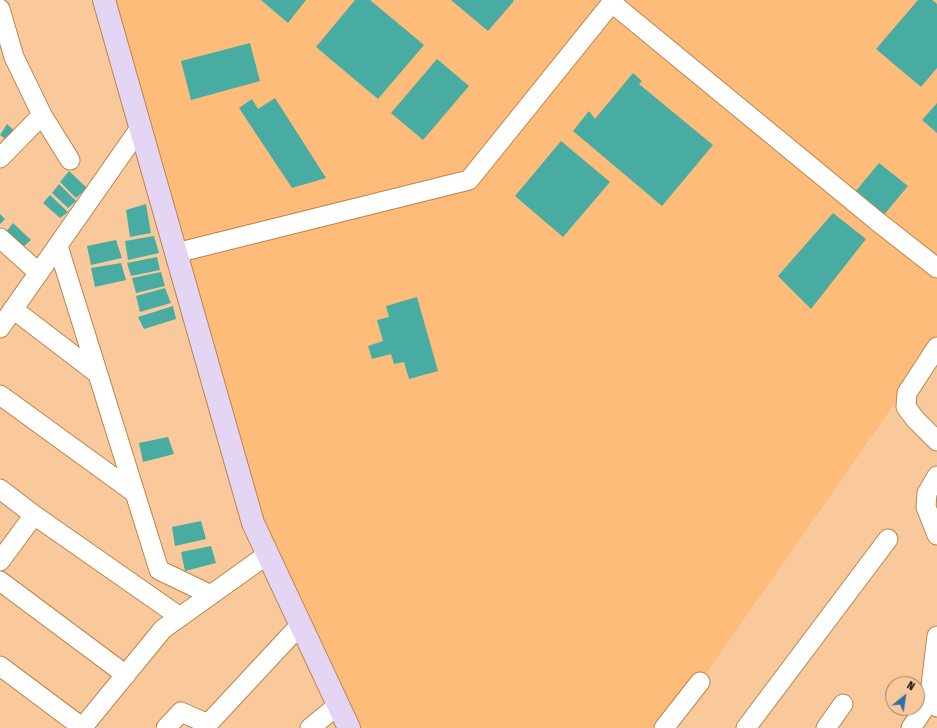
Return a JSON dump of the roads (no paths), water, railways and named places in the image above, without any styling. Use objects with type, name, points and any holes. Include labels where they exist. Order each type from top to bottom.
[{"type":"main road","points":[[104,0],[253,523],[349,728]]},
{"type":"street","points":[[176,253],[469,180],[613,2],[877,221],[937,268]]},
{"type":"street","points":[[0,9],[5,52],[70,160]]},
{"type":"street","points":[[0,158],[42,115]]},
{"type":"street","points":[[0,328],[140,128]]},
{"type":"street","points":[[0,238],[39,272]]},
{"type":"street","points":[[58,246],[159,570],[211,595]]},
{"type":"street","points":[[13,309],[98,374]]},
{"type":"street","points":[[937,346],[907,393],[906,407],[915,419],[937,441]]},
{"type":"street","points":[[0,395],[135,493]]},
{"type":"street","points":[[937,476],[927,493],[926,507],[937,536]]},
{"type":"street","points":[[0,488],[34,515],[180,617]]},
{"type":"street","points":[[0,562],[34,515]]},
{"type":"street","points":[[746,728],[888,538]]},
{"type":"street","points":[[0,666],[82,728],[164,629],[268,554]]},
{"type":"street","points":[[0,580],[126,675]]},
{"type":"street","points":[[166,728],[181,712],[208,724],[301,624]]},
{"type":"street","points":[[911,728],[934,700],[937,636]]},
{"type":"street","points":[[664,728],[700,682]]},
{"type":"street","points":[[826,728],[843,704]]},
{"type":"street","points":[[310,728],[338,705]]}]
